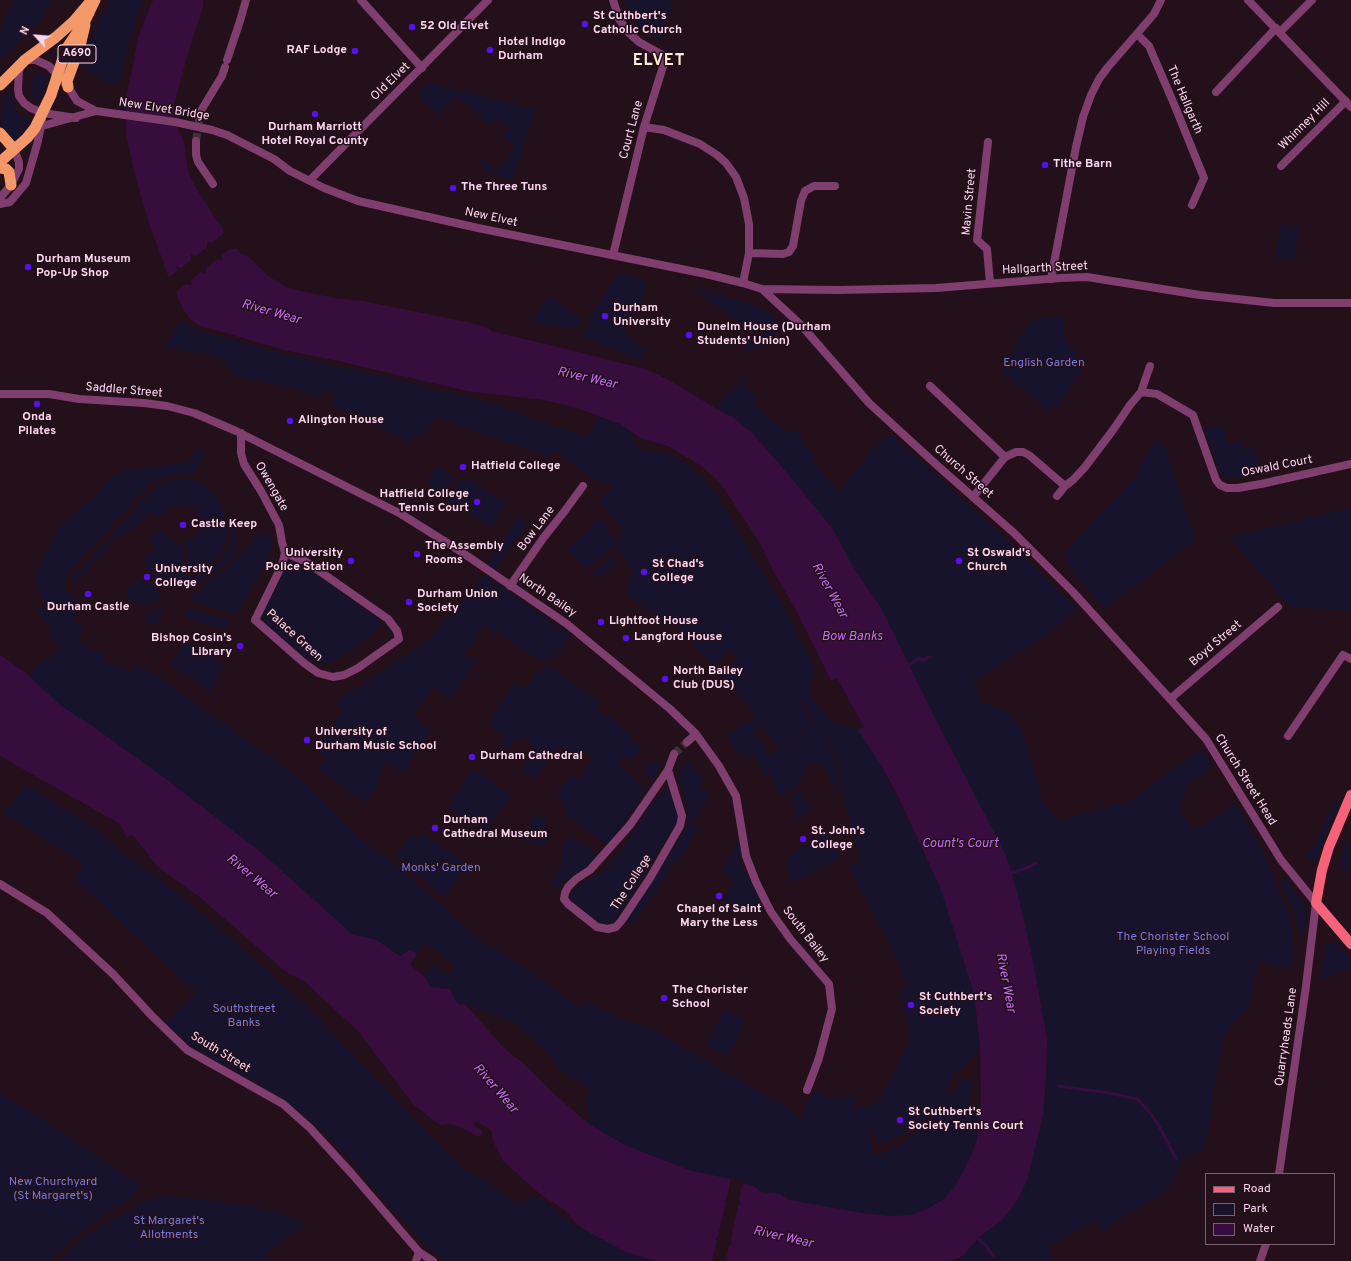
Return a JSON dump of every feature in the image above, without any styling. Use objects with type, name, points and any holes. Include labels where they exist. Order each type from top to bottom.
[{"type":"highway","name":"A690","points":[[0,85],[23,62],[74,21],[92,0]]},
{"type":"highway","name":"A690","points":[[0,162],[38,127],[55,85],[57,74],[66,49],[85,20],[95,0]]},
{"type":"highway","name":"A690","points":[[68,87],[67,81],[80,46],[85,20]]},
{"type":"highway","points":[[0,133],[14,149]]},
{"type":"highway","points":[[0,168],[6,169],[9,172],[11,185]]},
{"type":"main road","points":[[1351,795],[1336,828],[1325,862],[1316,903],[1351,944]]},
{"type":"street","points":[[199,118],[202,109],[222,76],[246,0]]},
{"type":"street","points":[[362,0],[422,68]]},
{"type":"street","name":"Old Elvet","points":[[310,180],[382,106],[391,101],[488,0]]},
{"type":"street","name":"Court Lane","points":[[613,0],[619,19],[628,32],[639,42],[666,57],[644,127],[613,255]]},
{"type":"street","points":[[1051,278],[1069,179],[1083,117],[1091,95],[1099,79],[1154,14],[1161,0]]},
{"type":"street","name":"Whinney Hill","points":[[1248,0],[1348,104],[1281,166]]},
{"type":"street","points":[[1216,92],[1278,30],[1312,0]]},
{"type":"street","name":"The Hallgarth","points":[[1137,34],[1148,46],[1174,104],[1204,178]]},
{"type":"street","points":[[76,118],[43,113],[27,106],[24,103],[20,96],[18,81],[18,71],[23,62],[36,60],[50,66],[68,87],[77,101],[96,111]]},
{"type":"street","points":[[0,204],[10,202],[26,183],[38,141],[38,127],[76,118],[96,111]]},
{"type":"street","name":"New Elvet Bridge","points":[[96,111],[175,122],[212,130],[227,136]]},
{"type":"street","points":[[38,141],[44,132],[59,122]]},
{"type":"street","points":[[644,127],[664,130],[700,144],[726,163],[736,177],[744,198],[749,224],[750,253],[743,283]]},
{"type":"street","name":"New Elvet","points":[[227,136],[274,159],[290,171],[324,188],[343,196],[374,205],[509,235],[613,255],[743,283],[762,289]]},
{"type":"street","points":[[196,141],[196,155],[198,162],[212,184]]},
{"type":"street","name":"Mavin Street","points":[[988,142],[977,240],[987,249],[990,283]]},
{"type":"street","points":[[0,198],[11,185],[19,169],[19,162],[14,149]]},
{"type":"street","points":[[1192,205],[1209,170]]},
{"type":"street","points":[[750,253],[784,254],[789,252],[793,246],[801,201],[805,191],[814,186],[835,186]]},
{"type":"street","name":"Hallgarth Street","points":[[762,289],[893,289],[1051,278],[1087,277],[1200,295],[1274,302],[1351,303]]},
{"type":"street","name":"Church Street","points":[[762,289],[801,325],[869,403],[1014,533],[1072,591],[1147,674]]},
{"type":"street","points":[[1057,496],[1085,467],[1141,392],[1150,366]]},
{"type":"street","points":[[930,386],[1005,457]]},
{"type":"street","name":"Oswald Court","points":[[1141,392],[1158,394],[1193,415],[1216,480],[1220,485],[1227,488],[1238,488],[1261,484],[1351,464]]},
{"type":"street","name":"Saddler Street","points":[[0,394],[50,394],[79,399],[167,406],[194,413],[241,433]]},
{"type":"street","name":"Owengate","points":[[241,433],[241,453],[244,464],[261,491],[279,525],[282,542],[286,553]]},
{"type":"street","name":"North Bailey","points":[[241,433],[401,514],[460,551],[567,624],[641,685],[696,734]]},
{"type":"street","points":[[973,497],[1005,457],[1016,452],[1022,452],[1029,455],[1065,486]]},
{"type":"street","name":"Bow Lane","points":[[510,586],[544,537],[561,517],[583,486]]},
{"type":"street","name":"Palace Green","points":[[286,553],[305,560],[388,619],[397,631],[399,639],[358,668],[344,675],[334,677],[318,673],[304,663],[255,620],[277,577],[286,553]]},
{"type":"street","name":"Boyd Street","points":[[1170,699],[1278,607]]},
{"type":"street","points":[[1288,736],[1343,655],[1351,659]]},
{"type":"street","name":"Church Street Head","points":[[1147,674],[1206,739],[1281,860],[1316,903]]},
{"type":"street","points":[[687,742],[696,734]]},
{"type":"street","name":"South Bailey","points":[[696,734],[719,766],[736,796],[746,856],[756,882],[771,912],[790,940],[829,984],[832,1009],[819,1058],[807,1090]]},
{"type":"street","name":"The College","points":[[668,770],[682,816],[680,826],[650,878],[622,920],[616,927],[608,929],[597,927],[568,904],[564,899],[565,893],[568,887],[576,879],[590,870],[623,834],[668,770],[674,754]]},
{"type":"street","name":"South Street","points":[[0,884],[47,913],[107,969],[187,1050],[283,1104],[310,1128],[419,1252],[433,1261]]},
{"type":"street","name":"Quarryheads Lane","points":[[1280,1173],[1316,903]]},
{"type":"street","points":[[1260,1261],[1266,1245]]},
{"type":"street","points":[[416,1261],[419,1252]]},
{"type":"green space","points":[[13,0],[53,0],[38,23],[0,60],[0,31]]},
{"type":"green space","points":[[111,0],[143,0],[129,41],[119,85],[108,83],[78,65]]},
{"type":"green space","points":[[624,0],[673,0],[661,41],[646,33],[639,27],[633,20]]},
{"type":"green space","points":[[39,73],[46,76],[47,79],[42,98],[37,101],[33,99],[32,80],[36,74]]},
{"type":"green space","points":[[428,83],[536,109],[512,181],[484,170],[485,167],[478,159],[480,157],[496,171],[516,148],[503,137],[509,130],[496,118],[489,125],[456,95],[439,115],[417,94]]},
{"type":"green space","points":[[12,87],[13,106],[20,115],[30,120],[15,141],[13,141],[2,126],[0,116],[5,98],[8,91]]},
{"type":"green space","points":[[1281,224],[1299,229],[1294,261],[1275,258]]},
{"type":"green space","points":[[618,274],[646,280],[644,298],[623,331],[647,350],[640,361],[582,336],[589,319]]},
{"type":"green space","points":[[695,287],[758,307],[778,320],[752,333],[693,288]]},
{"type":"green space","points":[[549,296],[583,320],[575,329],[532,322]]},
{"type":"green space","name":"English Garden","points":[[1063,318],[1065,339],[1075,350],[1080,359],[1082,370],[1058,407],[1052,406],[1049,411],[1002,373],[1021,334],[1033,319]]},
{"type":"green space","points":[[180,321],[200,331],[282,354],[407,382],[500,405],[531,419],[564,429],[586,438],[601,416],[622,425],[629,430],[638,449],[668,454],[688,465],[704,479],[723,505],[782,604],[817,672],[812,676],[812,696],[828,720],[858,730],[881,765],[946,902],[974,993],[980,1047],[951,1077],[948,1092],[956,1093],[958,1079],[973,1082],[968,1105],[981,1112],[976,1143],[966,1167],[955,1186],[944,1199],[927,1209],[912,1215],[888,1216],[789,1200],[780,1194],[761,1192],[755,1187],[726,1178],[689,1170],[625,1145],[590,1125],[587,1099],[591,1090],[560,1069],[547,1052],[515,1022],[465,1004],[460,1005],[455,1000],[450,989],[431,987],[425,976],[434,964],[450,976],[457,966],[426,943],[417,954],[410,950],[400,956],[375,939],[353,935],[262,853],[166,779],[91,725],[61,706],[29,676],[39,665],[51,658],[60,645],[47,635],[53,628],[42,618],[35,607],[45,607],[35,580],[38,573],[38,568],[53,541],[55,533],[61,525],[98,493],[112,476],[127,471],[191,461],[193,452],[201,450],[205,452],[195,472],[191,474],[171,475],[152,482],[64,576],[67,579],[62,584],[66,591],[79,602],[77,604],[80,607],[72,624],[76,625],[77,623],[84,627],[77,643],[81,643],[96,652],[105,654],[102,660],[130,673],[134,664],[152,672],[270,757],[310,787],[354,833],[392,862],[483,942],[527,969],[557,990],[580,1009],[587,1001],[624,1021],[647,1026],[775,1101],[784,1104],[800,1119],[813,1092],[832,1097],[843,1097],[854,1094],[855,1112],[861,1108],[872,1106],[881,1097],[909,1042],[906,1020],[899,991],[906,986],[897,957],[849,867],[861,860],[846,808],[841,776],[833,747],[825,735],[825,732],[823,735],[831,748],[840,777],[841,792],[820,763],[808,762],[802,776],[797,780],[799,784],[784,796],[777,793],[776,786],[770,773],[764,776],[755,754],[749,759],[743,752],[739,755],[727,736],[749,720],[750,723],[757,716],[720,674],[738,660],[731,650],[715,665],[703,655],[675,624],[647,609],[626,593],[633,570],[617,549],[622,529],[598,500],[613,488],[593,478],[556,451],[547,456],[436,417],[428,431],[407,441],[332,404],[336,394],[324,390],[321,399],[296,388],[236,376],[219,356],[164,348]],"holes":[[[800,698],[816,721],[779,750],[771,754],[767,753],[759,738],[756,738],[753,732],[762,725],[779,749],[812,723],[813,721],[799,699]],[[931,1116],[935,1120],[901,1145],[887,1152],[873,1155],[868,1125],[879,1143],[889,1142]]]},
{"type":"green space","points":[[780,326],[778,332],[763,347],[741,352],[748,341]]},
{"type":"green space","name":"The Chorister School Playing Fields","points":[[747,375],[745,387],[758,397],[754,405],[788,434],[796,429],[803,437],[800,441],[817,457],[812,461],[839,493],[882,439],[893,436],[1017,549],[1076,608],[1053,630],[973,682],[980,701],[1009,713],[1023,732],[1044,806],[1061,821],[1087,812],[1129,802],[1201,749],[1213,766],[1186,786],[1180,811],[1194,831],[1236,803],[1264,854],[1290,920],[1293,941],[1292,969],[1258,962],[1252,996],[1246,1010],[1223,1037],[1205,1148],[1182,1159],[1168,1190],[1126,1215],[1101,1234],[1094,1220],[1049,1247],[1053,1261],[950,1261],[963,1256],[978,1238],[1002,1220],[1027,1181],[1043,1115],[1047,1038],[1032,956],[1018,895],[1006,855],[939,726],[880,606],[855,570],[832,528],[782,467],[753,434],[715,408]]},
{"type":"green space","points":[[1223,425],[1227,444],[1241,441],[1243,450],[1254,447],[1261,474],[1231,479],[1222,475],[1204,429]]},
{"type":"green space","points":[[1155,441],[1165,447],[1195,540],[1105,609],[1066,563],[1067,557],[1065,553],[1135,477]]},
{"type":"green space","points":[[437,468],[442,468],[454,479],[445,496],[441,495],[427,482]]},
{"type":"green space","name":"Hatfield College Tennis Court","points":[[462,476],[506,503],[492,527],[448,500]]},
{"type":"green space","points":[[178,479],[193,480],[202,484],[216,497],[223,509],[227,531],[226,542],[222,551],[213,561],[201,570],[187,571],[186,568],[189,551],[187,550],[184,540],[194,538],[201,528],[198,511],[184,504],[171,506],[164,514],[154,518],[155,514],[150,512],[148,513],[144,523],[113,539],[110,538],[110,543],[112,544],[75,583],[70,581],[153,490],[162,483]]},
{"type":"green space","points":[[1351,508],[1351,611],[1290,607],[1229,537]]},
{"type":"green space","points":[[519,517],[526,521],[526,526],[517,540],[515,539],[495,571],[486,564]]},
{"type":"green space","points":[[601,518],[616,544],[587,569],[568,550]]},
{"type":"green space","points":[[230,528],[234,528],[238,541],[233,558],[224,567],[202,581],[180,583],[177,580],[168,587],[148,570],[145,556],[156,551],[150,540],[152,536],[163,531],[165,535],[185,550],[182,574],[184,574],[184,577],[187,575],[206,573],[221,560],[229,547],[231,540]]},
{"type":"green space","points":[[256,534],[271,535],[271,550],[237,614],[191,601],[193,591],[200,593],[205,584],[229,567],[251,544]]},
{"type":"green space","points":[[612,555],[618,561],[598,578],[592,572]]},
{"type":"green space","points":[[296,561],[380,620],[378,629],[334,662],[319,664],[304,657],[263,621],[262,611],[288,563]]},
{"type":"green space","points":[[485,575],[570,635],[558,652],[546,664],[487,626],[481,628],[477,633],[479,634],[470,649],[467,647],[464,652],[466,659],[468,660],[472,660],[475,657],[478,659],[451,699],[433,687],[413,716],[432,729],[402,773],[387,763],[380,774],[378,785],[366,803],[318,768],[326,759],[314,748],[342,714],[342,711],[336,702],[430,639]]},
{"type":"green space","points":[[137,581],[148,583],[156,587],[161,593],[160,599],[154,603],[143,605],[130,600],[127,596],[127,589]]},
{"type":"green space","points":[[166,607],[155,625],[141,619],[142,616]]},
{"type":"green space","points":[[188,608],[231,621],[226,629],[186,618]]},
{"type":"green space","points":[[184,642],[225,664],[210,692],[172,665]]},
{"type":"green space","points":[[546,664],[601,702],[595,709],[604,717],[608,714],[633,737],[631,740],[642,749],[631,761],[625,756],[617,765],[647,789],[608,846],[566,814],[568,811],[561,806],[564,801],[558,797],[559,795],[557,794],[565,782],[568,781],[570,775],[578,781],[593,757],[582,750],[577,758],[558,746],[536,779],[522,770],[534,749],[531,742],[525,738],[518,739],[509,749],[501,744],[506,736],[488,724],[515,683],[526,690],[537,672],[540,674]]},
{"type":"green space","points":[[652,761],[661,767],[653,780],[644,773]]},
{"type":"green space","points":[[690,761],[704,782],[700,786],[703,793],[708,791],[710,797],[691,824],[698,829],[679,860],[677,859],[633,925],[628,920],[685,830],[689,821],[678,771]]},
{"type":"green space","points":[[473,769],[511,795],[486,832],[448,807]]},
{"type":"green space","name":"Southstreet Banks","points":[[27,785],[104,835],[128,857],[177,892],[308,1007],[452,1158],[468,1172],[485,1180],[516,1202],[525,1203],[530,1196],[541,1199],[575,1227],[590,1233],[626,1252],[656,1261],[446,1261],[429,1247],[392,1209],[340,1148],[321,1130],[281,1098],[190,1045],[166,1024],[198,993],[75,880],[84,864],[4,813]]},
{"type":"green space","points":[[666,789],[669,789],[678,817],[675,824],[615,921],[603,924],[597,922],[581,909],[572,899],[571,894],[581,883],[593,878],[610,866],[619,855],[650,805]]},
{"type":"green space","points":[[799,791],[812,810],[797,820],[794,813],[797,812],[795,806],[792,807],[790,801],[794,799],[792,796]]},
{"type":"green space","points":[[1335,800],[1339,802],[1316,859],[1312,862],[1306,859]]},
{"type":"green space","points":[[538,814],[546,820],[549,836],[544,848],[532,841],[529,843],[522,838]]},
{"type":"green space","points":[[1351,832],[1351,875],[1337,866]]},
{"type":"green space","points":[[827,833],[841,857],[793,883],[786,865],[791,854]]},
{"type":"green space","name":"Monks' Garden","points":[[422,834],[469,865],[444,898],[397,855],[411,835],[418,840]]},
{"type":"green space","points":[[570,838],[591,850],[596,855],[596,860],[587,868],[570,877],[557,887],[552,888],[550,885],[560,869],[564,843]]},
{"type":"green space","points":[[739,840],[741,865],[763,902],[761,907],[752,912],[724,902],[733,878],[721,872]]},
{"type":"green space","points":[[1285,877],[1303,904],[1307,916],[1303,936],[1299,936],[1293,909],[1280,881]]},
{"type":"green space","points":[[1325,944],[1339,944],[1351,959],[1351,969],[1321,980]]},
{"type":"green space","points":[[724,1010],[746,1021],[728,1056],[706,1045]]},
{"type":"green space","name":"New Churchyard (St Margaret's)","points":[[0,1093],[51,1125],[141,1186],[129,1199],[72,1238],[50,1261],[0,1261]]},
{"type":"green space","name":"St Margaret's Allotments","points":[[171,1195],[273,1210],[304,1224],[267,1253],[272,1261],[59,1261],[80,1239],[150,1199]]},
{"type":"water","points":[[153,0],[203,0],[203,7],[174,104],[175,122],[184,141],[188,172],[196,188],[216,219],[241,253],[247,255],[268,276],[286,287],[297,290],[334,298],[363,301],[472,323],[488,328],[493,332],[645,369],[669,380],[734,418],[753,434],[832,528],[855,570],[880,606],[939,726],[1006,855],[1018,895],[1032,956],[1047,1038],[1043,1115],[1027,1181],[1016,1202],[1002,1220],[978,1238],[963,1256],[950,1261],[656,1261],[626,1252],[590,1233],[575,1223],[566,1211],[540,1194],[503,1161],[494,1143],[491,1130],[475,1121],[473,1125],[483,1132],[479,1137],[458,1126],[450,1124],[440,1125],[413,1104],[358,1031],[305,982],[286,972],[202,899],[157,866],[133,835],[126,837],[120,824],[0,756],[0,655],[25,672],[61,706],[91,725],[166,779],[262,853],[353,935],[375,939],[400,956],[410,950],[417,954],[410,965],[424,976],[431,987],[450,989],[455,1000],[460,1005],[465,1004],[505,1049],[523,1063],[553,1093],[590,1125],[625,1145],[689,1170],[726,1178],[755,1187],[761,1192],[780,1194],[789,1200],[888,1216],[912,1215],[927,1209],[944,1199],[955,1186],[966,1167],[976,1143],[981,1112],[980,1047],[974,993],[940,887],[898,796],[881,765],[858,730],[864,727],[837,678],[831,681],[796,610],[773,571],[761,545],[722,485],[703,467],[668,446],[640,438],[622,425],[578,408],[544,400],[467,391],[284,350],[198,325],[190,319],[183,309],[169,278],[150,226],[134,172],[126,133],[126,98],[139,35]]},
{"type":"pier","points":[[223,229],[226,230],[242,252],[247,253],[247,255],[241,254],[237,249],[230,249],[222,255],[222,261],[217,259],[206,268],[206,274],[201,272],[191,280],[192,285],[186,284],[177,291],[177,297],[175,296],[167,279],[177,271],[176,266],[181,268],[191,260],[191,254],[196,256],[207,247],[207,242],[212,243],[223,234]]},
{"type":"pier","points":[[731,1177],[743,1181],[739,1201],[741,1202],[738,1206],[731,1240],[732,1244],[729,1245],[726,1261],[712,1261],[717,1241],[715,1239],[718,1236],[726,1203],[724,1201],[727,1198]]},
{"type":"waterway","points":[[909,665],[919,658],[923,660],[931,657]]},
{"type":"waterway","points":[[1009,874],[1036,863]]},
{"type":"waterway","points":[[1059,1086],[1109,1093],[1137,1099],[1151,1114],[1176,1159]]},
{"type":"waterway","points":[[976,1237],[987,1247],[993,1256]]},
{"type":"tunnel","points":[[196,141],[199,121]]},
{"type":"tunnel","points":[[674,754],[687,742]]},
{"type":"place","name":"St Cuthbert's Catholic Church","points":[[585,24]]},
{"type":"place","name":"52 Old Elvet","points":[[412,27]]},
{"type":"place","name":"Hotel Indigo Durham","points":[[490,50]]},
{"type":"place","name":"RAF Lodge","points":[[355,51]]},
{"type":"place","name":"Durham Marriott Hotel Royal County","points":[[315,114]]},
{"type":"place","name":"Tithe Barn","points":[[1045,165]]},
{"type":"place","name":"The Three Tuns","points":[[453,188]]},
{"type":"place","name":"Durham Museum Pop-Up Shop","points":[[28,267]]},
{"type":"place","name":"Durham University","points":[[605,316]]},
{"type":"place","name":"Dunelm House (Durham Students' Union)","points":[[689,335]]},
{"type":"place","name":"Onda Pilates","points":[[37,404]]},
{"type":"place","name":"Alington House","points":[[290,421]]},
{"type":"place","name":"Hatfield College","points":[[463,467]]},
{"type":"place","name":"Hatfield College Tennis Court","points":[[477,502]]},
{"type":"place","name":"Castle Keep","points":[[183,525]]},
{"type":"place","name":"The Assembly Rooms","points":[[417,554]]},
{"type":"place","name":"University Police Station","points":[[351,561]]},
{"type":"place","name":"St Oswald's Church","points":[[959,561]]},
{"type":"place","name":"St Chad's College","points":[[644,572]]},
{"type":"place","name":"University College","points":[[147,577]]},
{"type":"place","name":"Durham Castle","points":[[88,594]]},
{"type":"place","name":"Durham Union Society","points":[[409,602]]},
{"type":"place","name":"Lightfoot House","points":[[601,622]]},
{"type":"place","name":"Langford House","points":[[626,638]]},
{"type":"place","name":"Bishop Cosin's Library","points":[[240,646]]},
{"type":"place","name":"North Bailey Club (DUS)","points":[[665,679]]},
{"type":"place","name":"University of Durham Music School","points":[[307,740]]},
{"type":"place","name":"Durham Cathedral","points":[[472,757]]},
{"type":"place","name":"Durham Cathedral Museum","points":[[435,828]]},
{"type":"place","name":"St. John's College","points":[[803,839]]},
{"type":"place","name":"Chapel of Saint Mary the Less","points":[[719,896]]},
{"type":"place","name":"The Chorister School","points":[[664,998]]},
{"type":"place","name":"St Cuthbert's Society","points":[[911,1005]]},
{"type":"place","name":"St Cuthbert's Society Tennis Court","points":[[900,1120]]},
{"type":"district","name":"ELVET","points":[[659,62]]},
{"type":"water label","name":"River Wear","points":[[271,313]]},
{"type":"water label","name":"River Wear","points":[[587,379]]},
{"type":"water label","name":"River Wear","points":[[829,591]]},
{"type":"water label","name":"Bow Banks","points":[[852,637]]},
{"type":"water label","name":"Count's Court","points":[[960,844]]},
{"type":"water label","name":"River Wear","points":[[251,877]]},
{"type":"water label","name":"River Wear","points":[[1005,983]]},
{"type":"water label","name":"River Wear","points":[[495,1089]]},
{"type":"water label","name":"River Wear","points":[[783,1238]]}]
